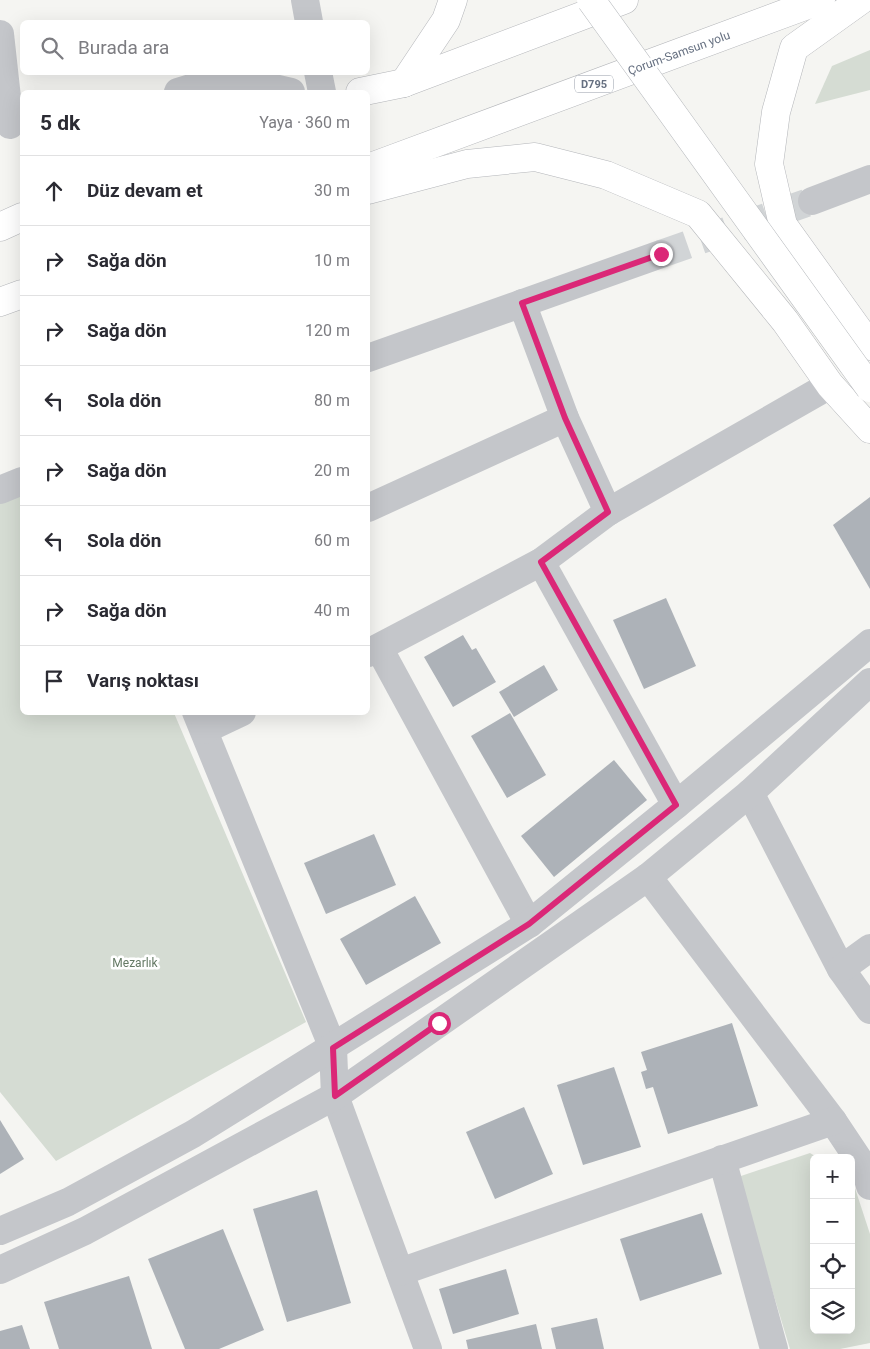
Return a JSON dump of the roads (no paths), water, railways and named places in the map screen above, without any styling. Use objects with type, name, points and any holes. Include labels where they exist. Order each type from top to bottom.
[{"type":"main road","points":[[404,83],[446,20],[453,0]]},
{"type":"main road","points":[[590,0],[870,388]]},
{"type":"main road","points":[[370,90],[404,83],[624,0]]},
{"type":"main road","name":"Çorum-Samsun yolu","points":[[370,167],[822,0]]},
{"type":"main road","points":[[861,0],[794,48],[776,112],[769,164],[783,225],[870,346]]},
{"type":"main road","points":[[370,189],[467,164],[535,157],[606,175],[698,214],[785,321],[830,385],[870,429]]},
{"type":"main road","points":[[0,227],[20,218]]},
{"type":"main road","points":[[0,302],[20,295]]},
{"type":"street","points":[[305,0],[309,20]]},
{"type":"street","points":[[0,34],[11,126]]},
{"type":"street","points":[[319,75],[322,90]]},
{"type":"street","points":[[184,90],[227,76],[283,90]]},
{"type":"street","points":[[812,201],[870,178]]},
{"type":"street","points":[[370,357],[661,254]]},
{"type":"street","points":[[522,303],[565,418],[608,512]]},
{"type":"street","points":[[529,924],[373,651],[541,562],[608,512],[830,385]]},
{"type":"street","points":[[370,507],[565,418]]},
{"type":"street","points":[[0,490],[20,482]]},
{"type":"street","points":[[541,562],[676,805]]},
{"type":"street","points":[[0,1231],[68,1202],[185,1138],[333,1048],[529,924],[676,805],[870,643]]},
{"type":"street","points":[[0,1270],[85,1231],[335,1096],[648,877],[750,793],[870,682]]},
{"type":"street","points":[[228,715],[200,721],[333,1048],[335,1096],[428,1349]]},
{"type":"street","points":[[750,793],[841,969],[870,1010]]},
{"type":"street","points":[[648,877],[833,1121],[868,1174]]},
{"type":"street","points":[[841,969],[870,948]]},
{"type":"street","points":[[400,1272],[833,1121]]},
{"type":"street","points":[[722,1159],[774,1349]]},
{"type":"tunnel","points":[[661,254],[812,201]]},
{"type":"park label","name":"Mezarlık","points":[[135,963]]}]
